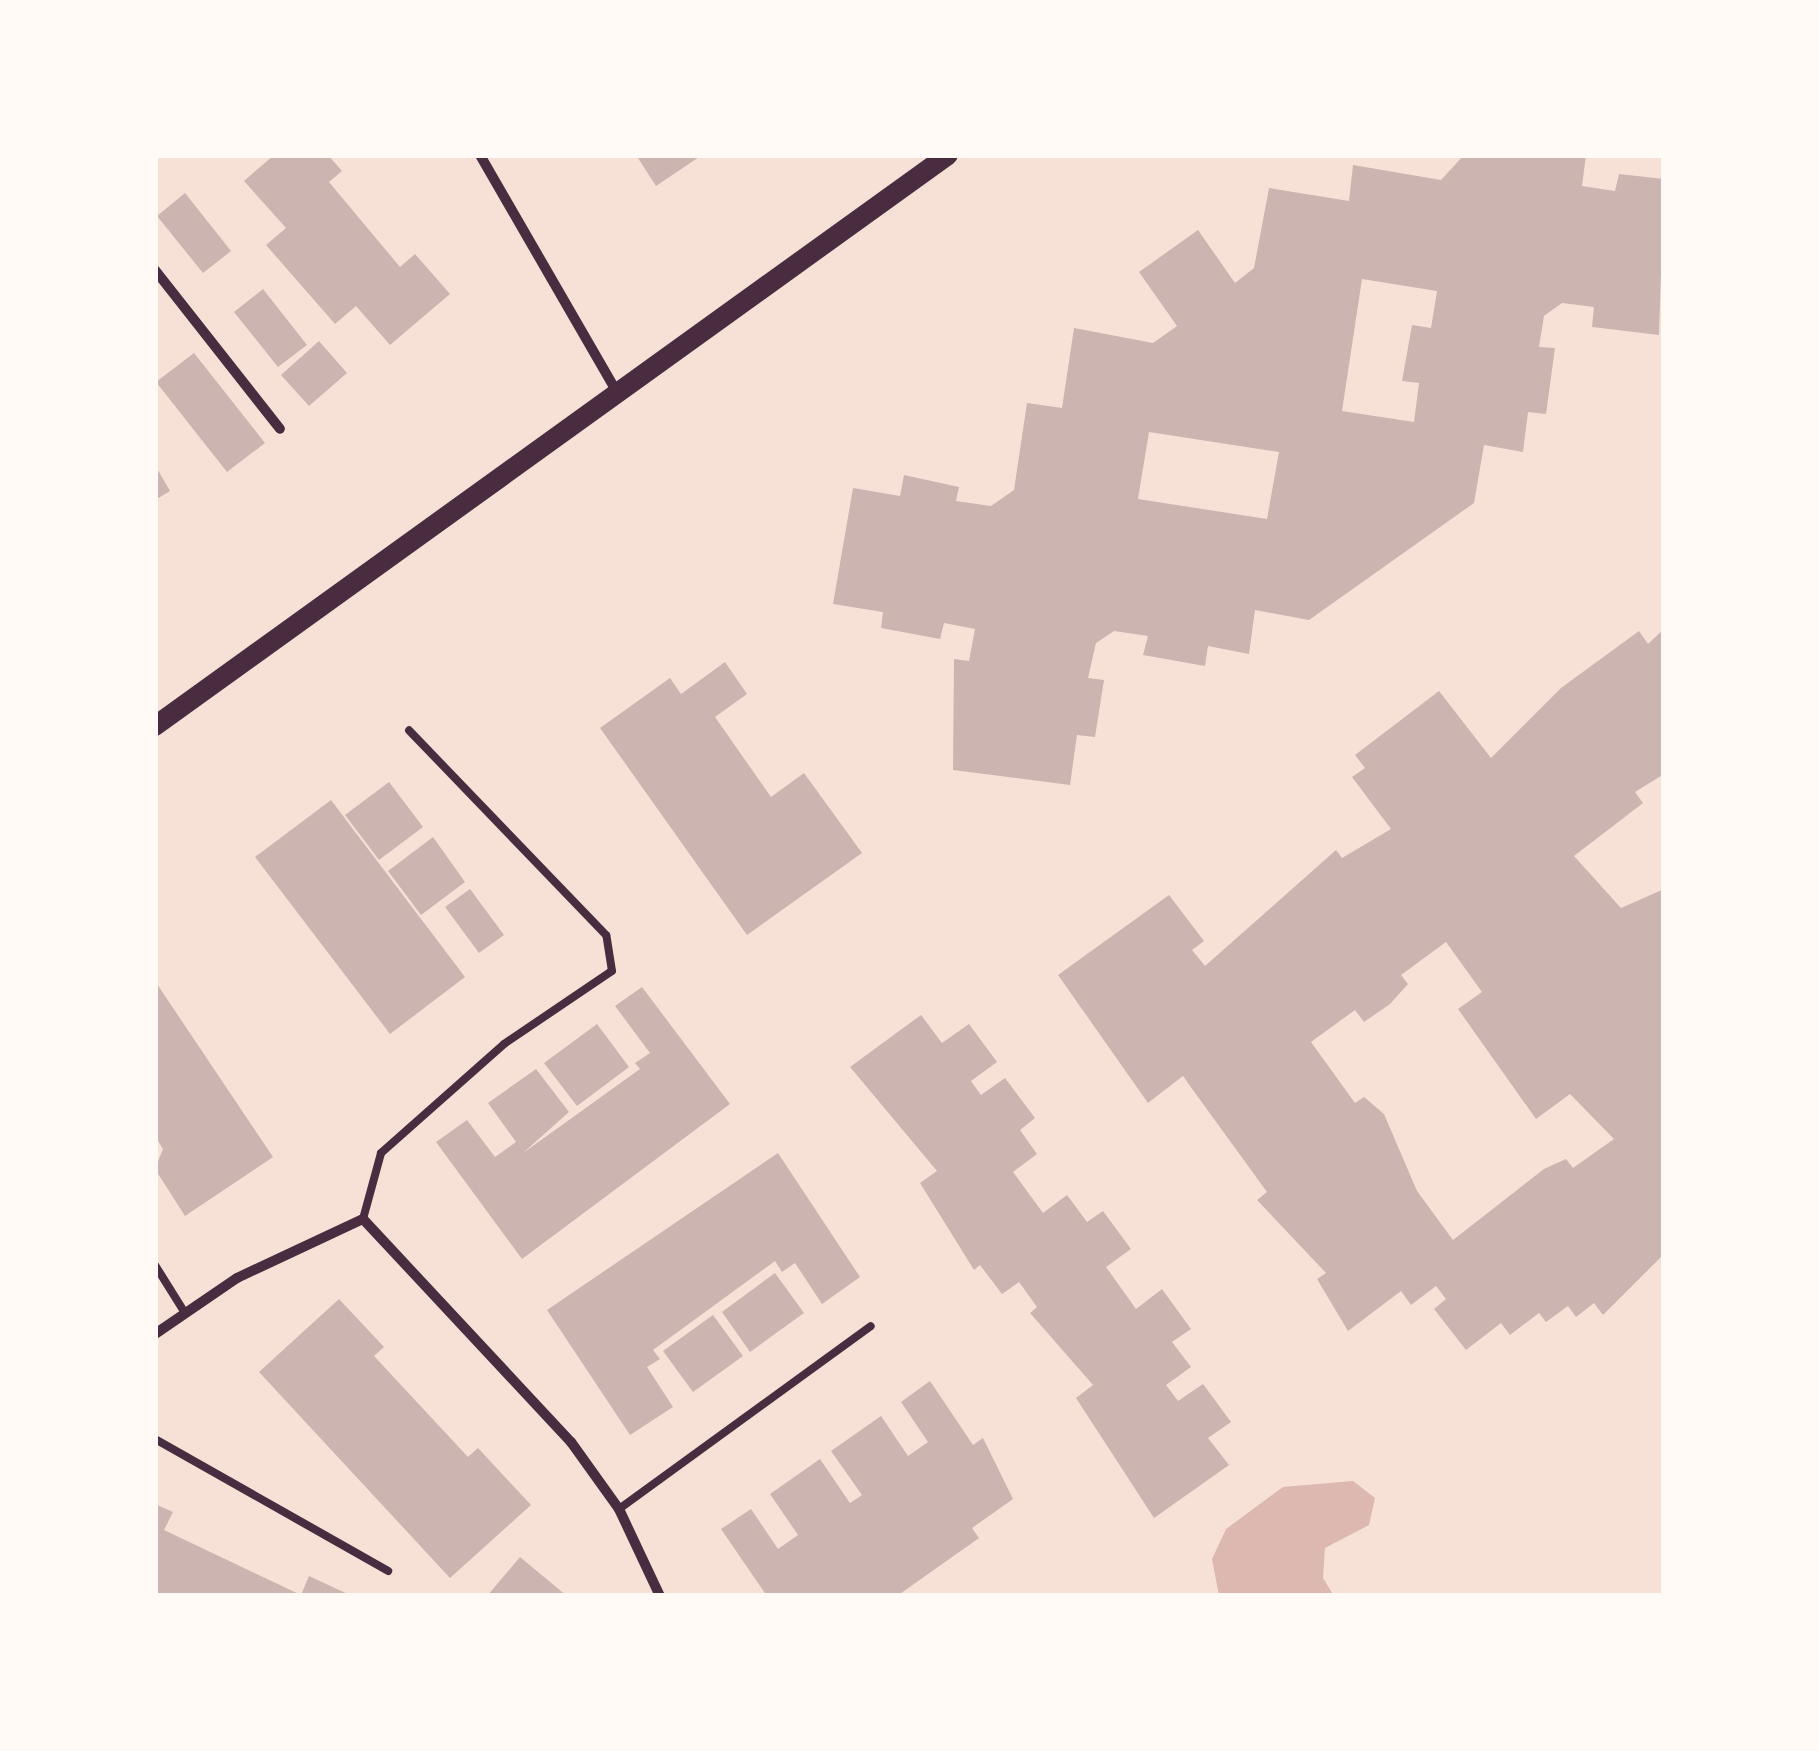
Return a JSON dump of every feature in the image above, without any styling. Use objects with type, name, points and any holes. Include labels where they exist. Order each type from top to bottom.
[{"type":"main road","points":[[155,726],[948,155]]},
{"type":"street","points":[[480,155],[619,395]]},
{"type":"street","points":[[155,270],[280,429]]},
{"type":"street","points":[[155,1334],[363,1219],[558,1428],[620,1509],[660,1596]]},
{"type":"lane","points":[[363,1219],[381,1153],[504,1044],[612,971],[606,934],[409,730]]},
{"type":"lane","points":[[155,1265],[185,1314]]},
{"type":"lane","points":[[620,1509],[871,1326]]},
{"type":"lane","points":[[155,1439],[388,1571]]},
{"type":"shaded area","points":[[1353,1481],[1375,1498],[1369,1525],[1325,1548],[1323,1578],[1334,1596],[1219,1596],[1212,1559],[1226,1529],[1283,1487]]},
{"type":"building","points":[[274,155],[328,155],[342,171],[329,182],[400,267],[415,254],[450,294],[390,345],[356,306],[335,324],[266,245],[286,228],[244,181]]},
{"type":"building","points":[[636,155],[702,155],[656,186]]},
{"type":"building","points":[[1464,155],[1586,155],[1582,186],[1615,191],[1619,174],[1664,179],[1659,335],[1592,327],[1594,307],[1562,303],[1544,316],[1539,347],[1555,348],[1546,414],[1528,412],[1523,452],[1484,445],[1474,503],[1309,620],[1255,610],[1249,654],[1208,646],[1205,666],[1143,655],[1148,636],[1114,631],[1096,643],[1088,678],[1104,680],[1095,737],[1077,735],[1070,785],[953,770],[954,659],[969,661],[975,629],[944,623],[940,639],[881,628],[883,612],[833,604],[853,488],[900,496],[904,475],[959,487],[956,501],[991,506],[1014,490],[1027,403],[1062,408],[1074,328],[1153,343],[1177,326],[1139,272],[1198,230],[1235,283],[1254,268],[1269,188],[1349,201],[1353,165],[1441,180]],"holes":[[[1362,279],[1437,291],[1431,328],[1412,325],[1402,381],[1419,383],[1414,422],[1342,411]],[[1149,432],[1279,452],[1267,519],[1138,499]]]},
{"type":"building","points":[[185,193],[231,251],[203,273],[157,216]]},
{"type":"building","points":[[263,289],[307,345],[278,367],[234,312]]},
{"type":"building","points":[[319,341],[347,373],[309,406],[281,375]]},
{"type":"building","points":[[194,353],[265,443],[227,472],[156,382]]},
{"type":"building","points":[[155,465],[170,491],[155,500]]},
{"type":"building","points":[[1664,629],[1664,774],[1635,792],[1643,803],[1574,856],[1621,908],[1664,889],[1664,1254],[1603,1315],[1594,1303],[1576,1317],[1568,1306],[1546,1322],[1539,1313],[1510,1335],[1501,1323],[1466,1350],[1434,1309],[1446,1299],[1436,1286],[1411,1305],[1401,1291],[1348,1331],[1317,1279],[1326,1273],[1257,1200],[1267,1192],[1183,1076],[1148,1103],[1058,975],[1169,895],[1204,941],[1192,950],[1205,966],[1336,850],[1342,858],[1391,829],[1352,777],[1365,768],[1355,755],[1439,691],[1491,758],[1561,688],[1639,631],[1648,644]],"holes":[[[1446,942],[1482,992],[1458,1009],[1536,1119],[1570,1094],[1614,1139],[1573,1168],[1566,1159],[1544,1169],[1453,1240],[1417,1191],[1384,1114],[1364,1097],[1355,1103],[1311,1042],[1355,1010],[1364,1022],[1390,1004],[1408,984],[1401,975]]]},
{"type":"building","points":[[725,662],[747,694],[715,717],[771,797],[804,773],[862,853],[747,935],[600,728],[670,678],[681,694]]},
{"type":"building","points":[[389,782],[423,827],[379,860],[345,815]]},
{"type":"building","points":[[331,800],[465,977],[390,1034],[255,857]]},
{"type":"building","points":[[433,837],[465,882],[421,915],[388,871]]},
{"type":"building","points":[[470,889],[504,935],[479,953],[445,907]]},
{"type":"building","points":[[155,981],[273,1157],[185,1216],[155,1169],[163,1149],[155,1136]]},
{"type":"building","points":[[642,987],[730,1104],[522,1259],[436,1142],[467,1120],[495,1157],[516,1142],[488,1103],[536,1069],[569,1112],[523,1153],[640,1069],[635,1063],[650,1053],[615,1006]]},
{"type":"building","points":[[921,1015],[942,1043],[969,1024],[997,1062],[971,1081],[981,1095],[1005,1078],[1035,1118],[1020,1130],[1037,1154],[1013,1172],[1043,1213],[1067,1195],[1087,1222],[1103,1211],[1131,1249],[1106,1267],[1136,1309],[1162,1289],[1191,1329],[1172,1342],[1191,1367],[1166,1385],[1178,1401],[1203,1384],[1231,1422],[1208,1438],[1229,1465],[1154,1518],[1076,1398],[1093,1385],[1030,1313],[1037,1307],[1019,1282],[1002,1294],[980,1265],[974,1270],[920,1183],[937,1171],[850,1067]]},
{"type":"building","points":[[597,1024],[629,1067],[577,1106],[544,1063]]},
{"type":"building","points":[[778,1153],[860,1277],[822,1304],[795,1263],[782,1272],[775,1261],[653,1350],[660,1359],[647,1367],[673,1407],[630,1435],[547,1310]]},
{"type":"building","points":[[775,1273],[804,1313],[750,1352],[722,1312]]},
{"type":"building","points":[[339,1299],[384,1347],[374,1356],[468,1457],[478,1448],[531,1505],[450,1578],[259,1372]]},
{"type":"building","points":[[713,1315],[743,1356],[693,1392],[663,1351]]},
{"type":"building","points":[[930,1381],[973,1445],[983,1438],[1013,1499],[972,1528],[979,1538],[897,1596],[767,1596],[721,1529],[751,1509],[778,1549],[798,1535],[770,1494],[820,1459],[850,1503],[862,1495],[831,1451],[881,1416],[908,1456],[928,1442],[901,1402]]},
{"type":"building","points":[[155,1504],[173,1512],[164,1530],[301,1595],[309,1576],[352,1596],[155,1596]]},
{"type":"building","points":[[520,1557],[567,1596],[487,1596]]}]
